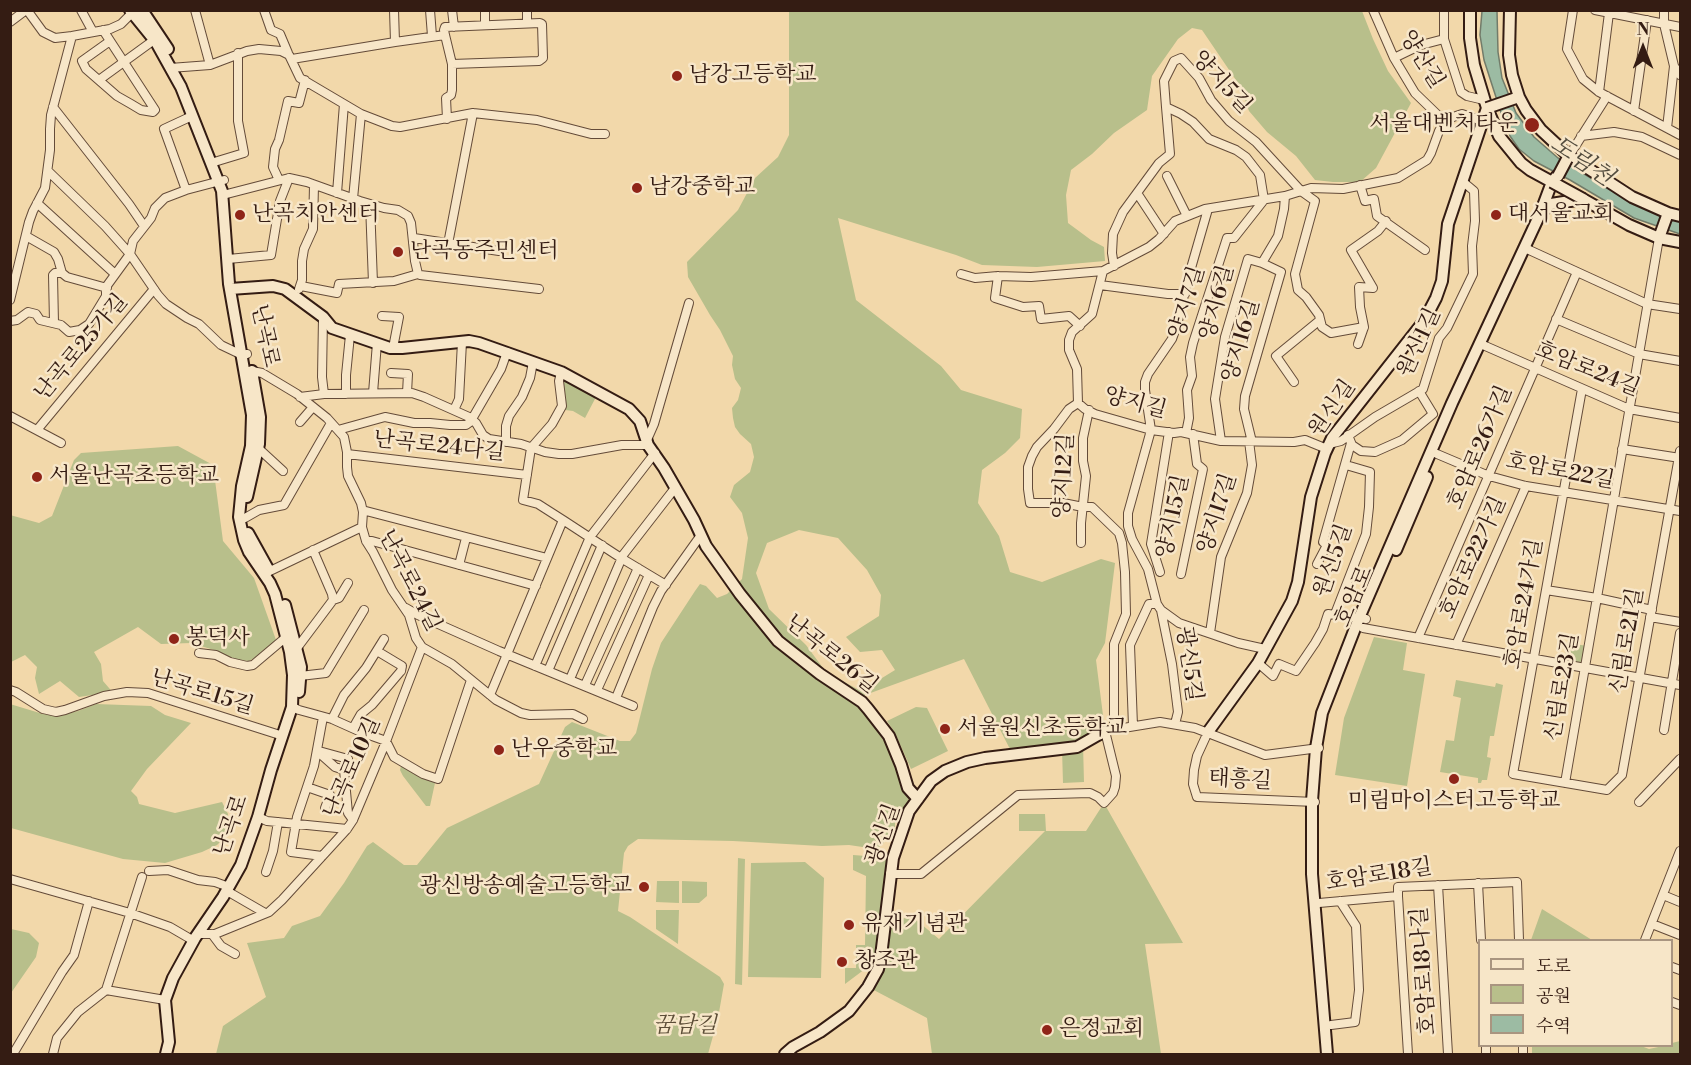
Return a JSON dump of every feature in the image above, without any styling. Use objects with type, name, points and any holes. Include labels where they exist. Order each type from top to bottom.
[{"type":"main road","points":[[1470,10],[1470,38],[1474,65],[1486,104],[1499,136],[1521,163],[1538,174],[1555,180],[1629,225],[1659,238],[1680,242]]},
{"type":"main road","points":[[1510,10],[1509,56],[1512,75],[1519,97],[1540,130],[1568,158],[1632,197],[1667,214],[1680,215]]},
{"type":"main road","name":"난곡로","points":[[139,12],[143,26],[174,68],[192,116],[214,162]]},
{"type":"main road","name":"난곡로","points":[[139,12],[161,37],[226,194],[232,288],[249,371],[258,396],[260,417],[258,448],[245,518],[247,531],[285,602],[301,667],[298,700],[271,770],[260,818]]},
{"type":"main road","points":[[1486,104],[1519,97]]},
{"type":"main road","name":"원신길","points":[[1208,732],[1258,663],[1292,601],[1298,582],[1311,496],[1332,438],[1424,321],[1436,298],[1442,281],[1448,224],[1486,104]]},
{"type":"main road","points":[[1363,622],[1452,403],[1555,180],[1568,158]]},
{"type":"main road","points":[[1538,174],[1544,190],[1544,208]]},
{"type":"main road","points":[[1544,208],[1551,204],[1583,199]]},
{"type":"main road","name":"호암로","points":[[1334,1054],[1316,873],[1314,802],[1319,748],[1363,622],[1544,208]]},
{"type":"main road","points":[[1659,238],[1667,214]]},
{"type":"main road","name":"난곡로26길","points":[[232,288],[273,286],[298,291],[332,328],[393,348],[469,341],[479,343],[561,372],[629,409],[640,421],[650,446],[723,571],[778,641],[820,674],[862,702],[868,709],[889,736],[908,789],[918,799]]},
{"type":"main road","name":"난곡로","points":[[166,1054],[169,1042],[165,1000],[173,978],[202,935],[241,865],[260,818],[294,708],[292,661],[274,594],[270,583],[249,552],[239,517],[252,429],[249,371]]},
{"type":"main road","name":"광신길","points":[[785,1054],[844,1015],[868,987],[878,969],[893,858],[909,811],[931,781],[959,765],[985,758],[1077,747],[1110,730]]},
{"type":"main road","points":[[1314,802],[1311,874],[1327,1054]]},
{"type":"main road","name":"난곡로","points":[[173,1054],[175,1043],[172,1001],[180,979],[202,935]]},
{"type":"street","points":[[10,22],[26,10],[43,32],[55,38],[103,30],[121,24],[139,12]]},
{"type":"street","points":[[81,10],[93,32]]},
{"type":"street","points":[[195,10],[210,65]]},
{"type":"street","points":[[264,10],[272,30],[280,34],[297,74],[361,114],[382,122],[400,127],[473,113],[537,120],[591,134],[605,134]]},
{"type":"street","points":[[394,10],[395,42]]},
{"type":"street","points":[[430,10],[432,36]]},
{"type":"street","points":[[452,10],[454,27]]},
{"type":"street","points":[[485,10],[485,25]]},
{"type":"street","points":[[527,10],[527,23]]},
{"type":"street","name":"양산길","points":[[1373,10],[1394,58],[1415,93],[1445,122]]},
{"type":"street","points":[[1444,10],[1444,39],[1461,92],[1486,104]]},
{"type":"street","points":[[1573,10],[1567,49],[1583,79],[1603,94],[1680,135]]},
{"type":"street","points":[[1595,10],[1680,27]]},
{"type":"street","points":[[1664,10],[1664,24],[1674,66],[1667,128]]},
{"type":"street","points":[[1568,158],[1603,94],[1609,13]]},
{"type":"street","points":[[1634,111],[1647,20]]},
{"type":"street","points":[[447,119],[446,99],[453,90],[452,64],[445,27],[540,22],[542,24],[543,58],[539,62],[452,64]]},
{"type":"street","points":[[103,30],[155,110],[153,112],[141,110],[130,104],[86,69],[82,61],[110,41]]},
{"type":"street","points":[[174,68],[210,65],[238,53],[259,49],[281,51],[290,56],[445,35]]},
{"type":"street","points":[[10,300],[31,216],[45,188],[53,107],[72,36]]},
{"type":"street","points":[[1394,58],[1422,45],[1444,39]]},
{"type":"street","points":[[99,80],[154,40]]},
{"type":"street","points":[[214,162],[244,153],[238,121],[238,53]]},
{"type":"street","name":"양지5길","points":[[1264,200],[1260,175],[1246,157],[1236,150],[1209,139],[1193,122],[1166,107],[1164,81],[1174,61],[1181,58],[1199,78],[1212,100],[1229,121],[1256,142],[1301,191]]},
{"type":"street","points":[[1674,66],[1680,75]]},
{"type":"street","points":[[279,180],[273,166],[275,149],[288,101],[299,103],[305,80]]},
{"type":"street","points":[[337,193],[344,104]]},
{"type":"street","points":[[53,107],[144,226]]},
{"type":"street","points":[[1114,266],[1113,234],[1123,212],[1159,163],[1170,154],[1166,107]]},
{"type":"street","points":[[448,244],[473,113]]},
{"type":"street","points":[[353,198],[361,114]]},
{"type":"street","points":[[961,274],[975,278],[1030,277],[1103,271],[1149,247],[1164,234],[1174,221],[1208,209],[1285,196],[1311,188],[1343,189],[1398,178],[1427,160],[1445,122],[1462,114],[1482,121]]},
{"type":"street","points":[[186,190],[164,129],[192,116]]},
{"type":"street","points":[[1581,136],[1614,132],[1642,137],[1680,155]]},
{"type":"street","points":[[48,171],[105,226],[130,254],[166,304],[199,324],[221,345],[245,354]]},
{"type":"street","points":[[1167,176],[1187,216]]},
{"type":"street","points":[[230,258],[271,255],[280,201],[289,178]]},
{"type":"street","points":[[226,194],[289,178],[370,204],[398,210],[408,216],[411,223],[418,274]]},
{"type":"street","points":[[10,321],[17,320],[28,312],[36,314],[40,320],[61,325],[69,332],[80,330],[89,324],[106,296],[107,288],[115,274],[130,254],[133,241],[151,218],[155,208],[165,198],[221,181]]},
{"type":"street","name":"원신1길","points":[[1328,446],[1350,439],[1375,417],[1424,389],[1439,338],[1447,328],[1473,273],[1474,191],[1462,181]]},
{"type":"street","points":[[314,185],[312,229],[304,249],[298,291],[338,293],[339,284],[394,281],[418,274],[539,289]]},
{"type":"street","points":[[1360,185],[1365,201],[1374,200],[1377,216],[1425,250]]},
{"type":"street","points":[[1301,191],[1315,201],[1295,273],[1298,290],[1319,315],[1322,327],[1331,333],[1364,327]]},
{"type":"street","points":[[1137,193],[1164,234]]},
{"type":"street","name":"양지6길","points":[[1221,441],[1215,399],[1225,337],[1248,259],[1262,263],[1278,236],[1285,196]]},
{"type":"street","name":"양지7길","points":[[1189,434],[1187,390],[1192,376],[1190,357],[1193,343],[1227,238],[1234,238],[1264,200]]},
{"type":"street","points":[[37,203],[115,274]]},
{"type":"street","points":[[370,204],[373,283]]},
{"type":"street","points":[[1151,430],[1145,382],[1172,339],[1181,314],[1196,247],[1208,209]]},
{"type":"street","points":[[1358,344],[1364,327],[1359,287],[1373,288],[1351,250],[1378,231],[1386,222]]},
{"type":"street","points":[[26,236],[54,252],[62,273],[67,277],[107,288]]},
{"type":"street","points":[[414,238],[499,251]]},
{"type":"street","name":"신림로23길","points":[[1565,783],[1659,238]]},
{"type":"street","points":[[1527,249],[1647,304],[1680,309]]},
{"type":"street","name":"양지16길","points":[[1250,442],[1244,409],[1245,396],[1281,272],[1262,263]]},
{"type":"street","name":"양지길","points":[[1103,271],[1092,314],[1072,332],[1069,340],[1077,369],[1078,403],[1089,410],[1151,430],[1189,434],[1221,441],[1294,442],[1305,440],[1328,446]]},
{"type":"street","name":"호암로26가길","points":[[1418,638],[1577,272]]},
{"type":"street","points":[[54,322],[52,275],[62,273]]},
{"type":"street","points":[[998,276],[995,298],[1023,307],[1039,306],[1041,319],[1069,316],[1080,326]]},
{"type":"street","points":[[1100,285],[1167,294],[1185,294]]},
{"type":"street","name":"난곡로25가길","points":[[37,430],[154,289]]},
{"type":"street","points":[[535,666],[590,537],[650,446],[654,424],[689,303]]},
{"type":"street","points":[[382,316],[399,317],[393,348]]},
{"type":"street","points":[[323,317],[324,394]]},
{"type":"street","points":[[1556,319],[1639,354],[1680,361]]},
{"type":"street","points":[[1294,382],[1276,356],[1320,320]]},
{"type":"street","points":[[346,394],[350,335]]},
{"type":"street","points":[[454,410],[459,399],[462,342]]},
{"type":"street","points":[[373,393],[377,343]]},
{"type":"street","name":"호암로24길","points":[[1483,345],[1629,409],[1680,418]]},
{"type":"street","points":[[338,430],[385,417],[414,423],[466,425],[472,419],[501,369],[507,352]]},
{"type":"street","points":[[506,442],[506,426],[509,416],[522,397],[530,378],[533,362]]},
{"type":"street","name":"난곡로24길","points":[[249,371],[262,373],[300,397],[344,437],[348,476],[362,503],[362,527],[366,541],[392,590],[409,615],[416,638],[422,647],[452,664],[505,706],[520,713],[530,715],[573,714],[583,719]]},
{"type":"street","points":[[561,372],[559,381],[562,406],[552,424],[531,448],[523,500],[538,504],[666,585]]},
{"type":"street","points":[[391,373],[408,374],[407,393]]},
{"type":"street","name":"호암로24가길","points":[[1565,783],[1513,774],[1582,389]]},
{"type":"street","points":[[1350,439],[1361,451],[1375,452],[1402,440],[1433,414],[1419,392]]},
{"type":"street","points":[[300,397],[324,394],[407,393],[424,397],[472,419],[483,435],[489,439],[545,452],[572,454],[622,445],[650,446]]},
{"type":"street","points":[[890,874],[921,874],[1018,795],[1090,793],[1104,804],[1115,788],[1116,776],[1110,730],[1114,644],[1126,614],[1122,543],[1119,533],[1092,507],[1063,503],[1030,503],[1027,477],[1032,456],[1037,447],[1069,409],[1078,403]]},
{"type":"street","points":[[300,422],[312,407]]},
{"type":"street","name":"양지12길","points":[[1081,543],[1086,476],[1083,461],[1083,438],[1089,410]]},
{"type":"street","points":[[10,416],[61,443]]},
{"type":"street","points":[[245,518],[259,510],[284,505],[331,423]]},
{"type":"street","name":"광신5길","points":[[1151,430],[1128,513],[1128,526],[1132,539],[1148,569],[1159,607],[1172,664],[1178,712],[1175,724]]},
{"type":"street","points":[[1160,572],[1151,544],[1169,432]]},
{"type":"street","name":"양지15길","points":[[1180,574],[1203,469],[1197,464],[1189,434]]},
{"type":"street","points":[[1317,564],[1327,545],[1323,542],[1346,465],[1350,439]]},
{"type":"street","name":"양지17길","points":[[1209,633],[1221,557],[1246,493],[1252,465],[1250,442]]},
{"type":"street","points":[[258,448],[283,471]]},
{"type":"street","points":[[1622,449],[1680,456]]},
{"type":"street","name":"난곡로24다길","points":[[347,454],[527,475]]},
{"type":"street","name":"호암로22길","points":[[1437,454],[1489,476],[1526,486],[1680,511]]},
{"type":"street","name":"신림로21길","points":[[1565,783],[1607,790],[1622,775],[1680,456]]},
{"type":"street","name":"원신5길","points":[[1335,614],[1366,534],[1369,507],[1370,472],[1346,465]]},
{"type":"street","name":"호암로22가길","points":[[1456,645],[1526,486]]},
{"type":"street","points":[[570,679],[621,558],[675,488]]},
{"type":"street","points":[[363,512],[547,558]]},
{"type":"street","points":[[490,695],[563,519]]},
{"type":"street","points":[[270,571],[362,527]]},
{"type":"street","points":[[616,698],[653,607],[700,535]]},
{"type":"street","points":[[459,565],[466,538]]},
{"type":"street","points":[[366,541],[536,586]]},
{"type":"street","points":[[548,671],[602,545]]},
{"type":"street","points":[[313,550],[333,600]]},
{"type":"street","points":[[585,686],[638,568]]},
{"type":"street","points":[[597,690],[649,575]]},
{"type":"street","points":[[297,648],[333,600],[339,598],[348,583]]},
{"type":"street","points":[[1546,590],[1597,598],[1680,622]]},
{"type":"street","points":[[1134,726],[1130,645],[1149,604],[1159,607],[1179,622],[1238,643],[1265,649]]},
{"type":"street","points":[[404,608],[633,706]]},
{"type":"street","points":[[300,676],[326,673],[364,610]]},
{"type":"street","points":[[1258,663],[1273,676],[1279,664],[1296,671],[1323,629],[1328,614],[1335,614],[1418,638],[1680,685]]},
{"type":"street","points":[[1664,730],[1680,633]]},
{"type":"street","points":[[199,652],[216,655],[230,662],[247,666],[253,665],[285,638]]},
{"type":"street","points":[[322,856],[291,852],[296,823],[328,718],[366,668],[384,639]]},
{"type":"street","name":"난곡로10길","points":[[202,935],[265,913],[282,900],[353,820],[422,647]]},
{"type":"street","points":[[353,728],[361,714],[372,705],[401,671],[402,666],[377,651]]},
{"type":"street","points":[[401,671],[411,677]]},
{"type":"street","points":[[294,708],[328,718],[386,741],[394,758],[423,774],[438,779],[471,680]]},
{"type":"street","name":"난곡로15길","points":[[10,690],[43,709],[56,712],[104,696],[127,692],[148,693],[283,736]]},
{"type":"street","name":"광신길","points":[[1110,730],[1160,722],[1208,732],[1265,755],[1319,748]]},
{"type":"street","name":"태흥길","points":[[1208,732],[1197,756],[1194,770],[1193,784],[1197,797],[1314,802]]},
{"type":"street","points":[[317,751],[348,759]]},
{"type":"street","points":[[317,751],[334,767],[344,770],[348,813],[353,820]]},
{"type":"street","points":[[1639,802],[1680,759]]},
{"type":"street","points":[[307,787],[330,795],[325,808]]},
{"type":"street","points":[[260,818],[346,829]]},
{"type":"street","points":[[266,872],[273,851],[278,822]]},
{"type":"street","points":[[1645,939],[1678,866],[1680,851]]},
{"type":"street","name":"난곡로","points":[[149,871],[168,870],[198,880],[215,882],[265,913]]},
{"type":"street","points":[[52,1054],[57,1038],[78,1012],[106,990],[142,877]]},
{"type":"street","points":[[10,879],[202,935],[235,954]]},
{"type":"street","name":"호암로18길","points":[[1319,903],[1398,896],[1398,887],[1517,882],[1519,939]]},
{"type":"street","points":[[1478,884],[1481,939]]},
{"type":"street","name":"호암로18나길","points":[[1438,885],[1448,1054]]},
{"type":"street","points":[[1398,896],[1408,1054]]},
{"type":"street","points":[[1663,896],[1680,902]]},
{"type":"street","points":[[13,1054],[74,955],[89,901]]},
{"type":"street","points":[[1331,1025],[1355,1022],[1359,990],[1356,926],[1340,901]]},
{"type":"street","points":[[1652,924],[1680,935]]},
{"type":"street","points":[[106,990],[165,1000]]},
{"type":"green space","name":"꿈담길","points":[[787,11],[1362,11],[1388,71],[1411,103],[1376,168],[1360,182],[1315,180],[1296,156],[1267,132],[1249,111],[1240,86],[1202,30],[1192,28],[1178,39],[1152,76],[1147,110],[1114,133],[1071,170],[1066,195],[1068,223],[1104,247],[1105,261],[1037,267],[982,265],[838,218],[856,300],[941,366],[961,390],[1022,409],[1020,438],[1005,453],[982,470],[978,503],[999,536],[1010,572],[1042,582],[1101,559],[1115,563],[1105,643],[1096,660],[1105,731],[1083,744],[1084,782],[1063,783],[1062,749],[1013,755],[964,659],[865,695],[858,707],[865,713],[884,741],[897,769],[903,791],[909,798],[903,815],[895,823],[895,828],[876,849],[849,845],[638,839],[628,846],[624,853],[618,911],[720,977],[724,984],[708,1054],[216,1054],[223,1026],[266,997],[247,943],[284,938],[292,926],[320,916],[367,846],[373,842],[404,865],[417,865],[447,828],[539,784],[565,727],[572,722],[620,741],[630,741],[636,733],[661,643],[695,591],[700,584],[706,586],[717,598],[727,594],[742,579],[748,538],[742,513],[730,497],[734,485],[750,472],[754,457],[751,444],[735,427],[733,418],[732,408],[738,400],[741,388],[735,379],[733,356],[688,277],[687,262],[738,210],[755,178],[778,157],[789,135],[789,12]],"holes":[[[799,530],[838,538],[867,570],[881,595],[879,616],[846,637],[860,652],[882,650],[895,670],[861,691],[826,672],[806,645],[769,609],[756,573],[767,543]]]},
{"type":"green space","points":[[565,377],[596,397],[585,418],[573,411],[565,410],[563,379]]},
{"type":"green space","points":[[178,446],[213,465],[223,541],[254,578],[276,640],[263,653],[249,661],[237,660],[191,643],[161,644],[138,627],[94,652],[101,664],[103,681],[115,695],[99,694],[79,697],[60,681],[39,694],[35,678],[37,667],[25,655],[11,662],[10,515],[39,523],[52,516],[74,460],[81,453]]},
{"type":"green space","points":[[1374,637],[1407,643],[1403,670],[1425,674],[1407,786],[1335,775],[1344,718]]},
{"type":"green space","points":[[1567,643],[1588,646],[1585,667],[1563,664]]},
{"type":"green space","points":[[1456,680],[1495,687],[1496,683],[1503,685],[1494,736],[1490,736],[1487,757],[1491,758],[1487,780],[1482,780],[1481,783],[1478,783],[1478,778],[1440,772],[1446,740],[1454,741],[1461,698],[1453,696]]},
{"type":"green space","points":[[10,704],[43,714],[60,715],[96,704],[151,706],[165,715],[191,723],[147,769],[131,791],[137,797],[139,804],[175,813],[222,802],[228,814],[227,835],[217,845],[202,852],[165,863],[123,859],[11,828]]},
{"type":"green space","points":[[916,707],[927,708],[948,751],[911,769],[887,721]]},
{"type":"green space","points":[[401,766],[435,783],[430,806],[426,806],[403,776]]},
{"type":"green space","points":[[1104,803],[1183,943],[1145,944],[1161,1054],[932,1054],[927,1018],[868,987],[877,969],[865,969],[845,984],[845,968],[856,968],[856,945],[865,945],[866,876],[853,870],[853,855],[893,858],[887,917],[915,919],[939,939],[1045,831],[1019,831],[1019,814],[1045,814],[1046,831],[1086,831]]},
{"type":"green space","points":[[738,858],[745,859],[742,985],[735,984]]},
{"type":"green space","points":[[805,862],[824,878],[821,978],[748,977],[751,863]]},
{"type":"green space","points":[[657,881],[679,881],[679,903],[656,902]]},
{"type":"green space","points":[[682,881],[707,882],[707,896],[699,903],[682,903]]},
{"type":"green space","points":[[1542,909],[1590,939],[1531,939]]},
{"type":"green space","points":[[656,910],[679,910],[678,944],[656,929]]},
{"type":"green space","points":[[11,929],[29,933],[39,943],[36,957],[11,993]]},
{"type":"green space","points":[[1680,1041],[1680,1054],[1532,1054],[1532,1047],[1644,1047],[1649,1049],[1673,1047],[1673,1043]]},
{"type":"water","name":"도림천","points":[[1482,11],[1497,11],[1498,52],[1502,78],[1516,113],[1534,137],[1558,158],[1599,183],[1631,201],[1680,221],[1680,234],[1634,218],[1534,161],[1519,149],[1504,122],[1484,60],[1480,35]]},
{"type":"place","name":"남강고등학교","points":[[677,76]]},
{"type":"place","name":"서울대벤처타운","points":[[1532,125]]},
{"type":"place","name":"남강중학교","points":[[637,188]]},
{"type":"place","name":"난곡치안센터","points":[[240,215]]},
{"type":"place","name":"대서울교회","points":[[1496,215]]},
{"type":"place","name":"난곡동주민센터","points":[[398,252]]},
{"type":"place","name":"서울난곡초등학교","points":[[37,477]]},
{"type":"place","name":"봉덕사","points":[[174,639]]},
{"type":"place","name":"서울원신초등학교","points":[[945,729]]},
{"type":"place","name":"난우중학교","points":[[499,750]]},
{"type":"place","name":"미림마이스터고등학교","points":[[1454,779]]},
{"type":"place","name":"광신방송예술고등학교","points":[[644,887]]},
{"type":"place","name":"유재기념관","points":[[849,925]]},
{"type":"place","name":"창조관","points":[[842,962]]},
{"type":"place","name":"은정교회","points":[[1047,1030]]}]
